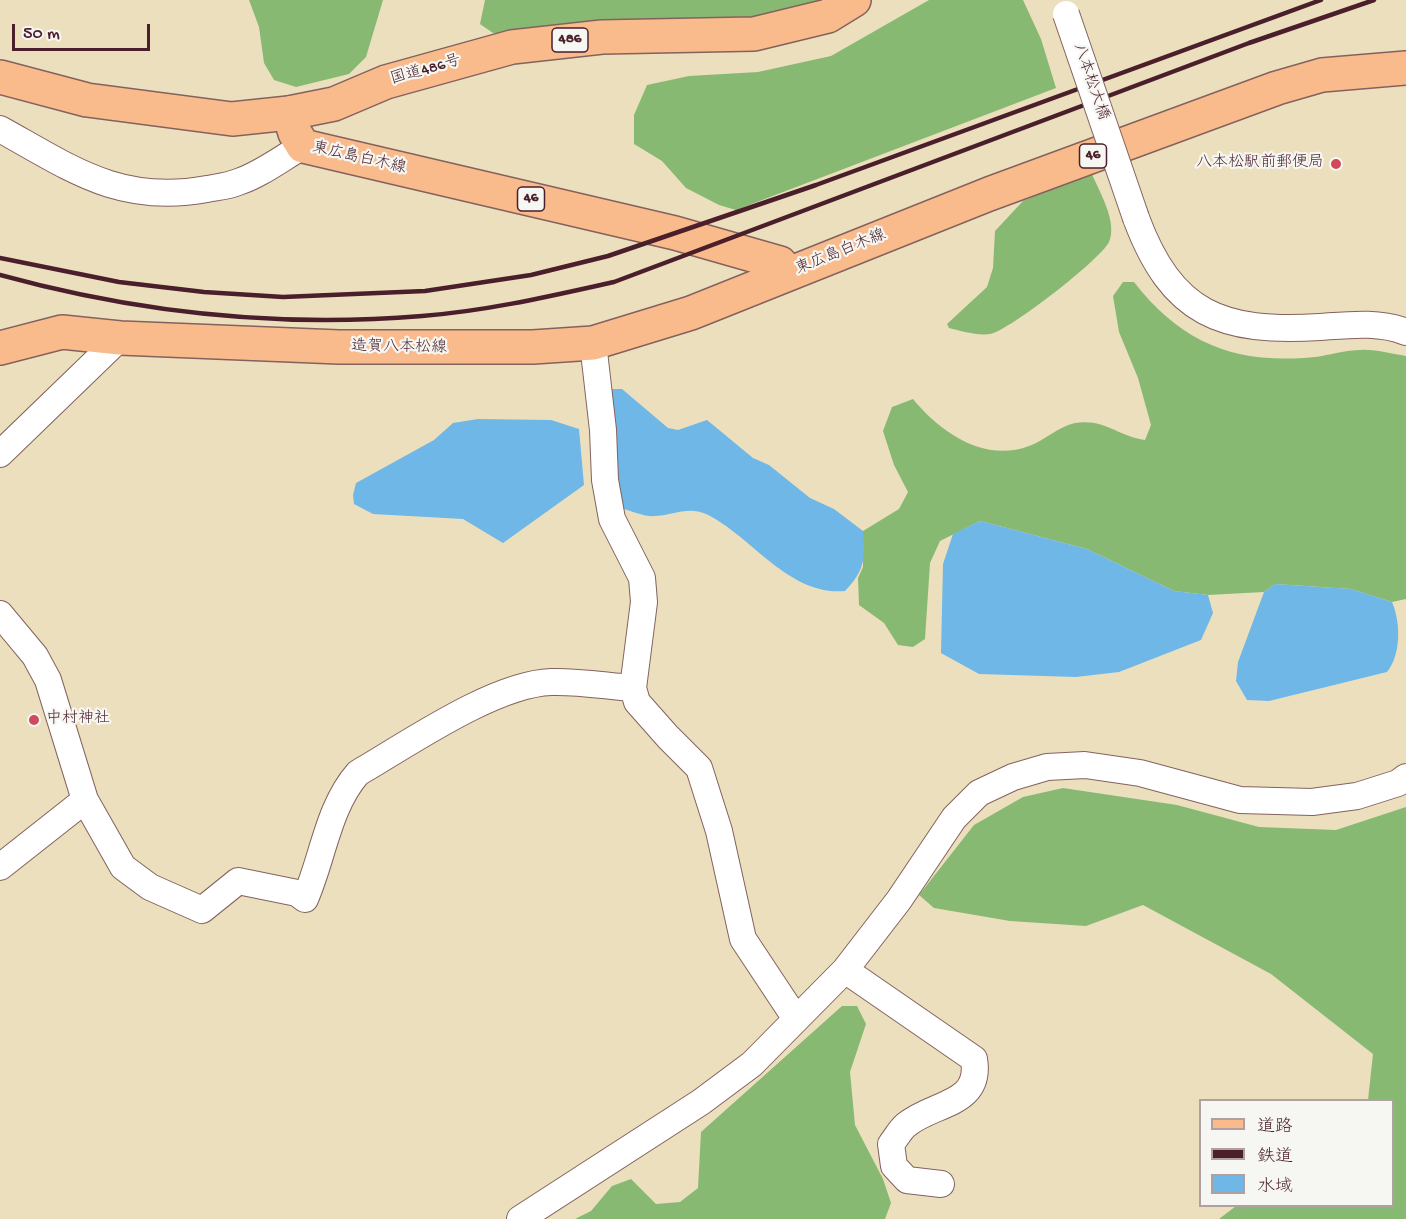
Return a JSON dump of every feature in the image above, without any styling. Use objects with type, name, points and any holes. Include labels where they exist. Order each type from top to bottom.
[{"type":"main road","name":"国道486号","points":[[0,77],[87,100],[232,119],[290,113],[334,104],[386,82],[513,47],[602,37],[754,34],[828,16],[854,0]]},
{"type":"main road","name":"東広島白木線","points":[[290,113],[295,134],[303,146],[675,232],[780,263],[788,274],[989,194],[1277,87],[1322,75],[1406,68]]},
{"type":"main road","name":"造賀八本松線","points":[[0,348],[62,332],[120,338],[433,348],[533,347],[593,343],[691,313],[788,274]]},
{"type":"street","name":"八本松大橋","points":[[1064,7],[1149,252],[1174,290],[1232,324],[1275,328],[1359,324],[1406,332]]},
{"type":"street","points":[[0,129],[109,186],[149,194],[188,192],[239,182],[303,146]]},
{"type":"street","points":[[0,454],[120,338]]},
{"type":"street","points":[[593,343],[603,430],[605,480],[612,519],[642,578],[644,602],[633,688],[637,702],[699,768],[719,831],[743,939],[796,1019]]},
{"type":"street","points":[[0,614],[35,656],[48,680],[85,800],[123,867],[150,887],[202,910],[238,881],[297,893],[305,899],[318,870],[324,845],[346,787],[358,773],[489,698],[531,684],[551,682],[633,688]]},
{"type":"street","points":[[520,1219],[702,1102],[752,1064],[846,970],[899,900],[954,818],[979,793],[1013,777],[1047,766],[1085,765],[1140,773],[1240,800],[1312,802],[1357,796],[1398,783],[1406,777]]},
{"type":"street","points":[[0,867],[85,800]]},
{"type":"street","points":[[846,970],[974,1059],[977,1075],[968,1092],[906,1125],[891,1143],[894,1166],[907,1180],[941,1184]]},
{"type":"green space","points":[[249,0],[383,0],[366,57],[349,74],[296,87],[274,80],[264,63],[259,27]]},
{"type":"green space","points":[[485,0],[838,0],[802,14],[571,34],[493,33],[480,24]]},
{"type":"green space","points":[[929,0],[1023,0],[1041,39],[1056,88],[736,210],[719,205],[686,188],[662,161],[634,144],[634,115],[647,85],[689,76],[758,72],[831,56]]},
{"type":"green space","points":[[1091,172],[1111,225],[1109,242],[1102,251],[1054,293],[1000,330],[990,334],[980,334],[949,328],[947,324],[987,287],[993,268],[995,231],[1023,201]]},
{"type":"green space","points":[[1123,282],[1134,282],[1152,303],[1192,335],[1213,346],[1236,353],[1287,359],[1366,350],[1406,356],[1406,599],[1392,602],[1351,589],[1275,584],[1264,592],[1208,595],[1174,591],[1087,549],[980,521],[940,541],[930,563],[925,639],[913,647],[898,645],[884,623],[859,605],[858,578],[863,567],[863,531],[899,509],[908,492],[894,465],[883,431],[892,407],[913,399],[936,423],[950,433],[980,447],[996,450],[1012,450],[1029,446],[1057,430],[1085,422],[1103,425],[1145,440],[1151,425],[1138,378],[1119,332],[1113,296]]},
{"type":"green space","points":[[1063,788],[1177,805],[1259,827],[1336,830],[1406,807],[1406,1219],[1219,1219],[1235,1207],[1394,1207],[1394,1099],[1368,1099],[1373,1054],[1271,974],[1143,905],[1086,926],[1010,921],[934,908],[919,895],[974,825],[1023,797]]},
{"type":"green space","points":[[842,1006],[857,1006],[866,1024],[850,1072],[855,1125],[883,1179],[891,1203],[885,1219],[575,1219],[591,1211],[612,1186],[631,1179],[656,1204],[680,1202],[698,1188],[701,1132]]},
{"type":"water","points":[[610,389],[622,389],[668,428],[678,430],[707,420],[753,458],[769,465],[810,498],[834,509],[863,531],[862,564],[852,584],[845,591],[825,590],[806,584],[788,575],[723,524],[706,514],[687,511],[652,516],[624,509],[617,496]]},
{"type":"water","points":[[478,419],[551,420],[579,429],[584,485],[503,543],[463,519],[373,514],[354,504],[353,495],[356,483],[434,440],[453,423]]},
{"type":"water","points":[[980,521],[1087,549],[1174,591],[1208,595],[1213,613],[1201,640],[1119,672],[1076,677],[979,674],[941,653],[943,564],[953,534]]},
{"type":"water","points":[[1275,584],[1351,589],[1392,602],[1397,619],[1398,638],[1395,657],[1387,672],[1269,701],[1247,700],[1236,681],[1238,662],[1264,592]]},
{"type":"railway","points":[[0,258],[119,282],[204,292],[283,297],[425,291],[531,275],[608,256],[816,185],[1321,0]]},
{"type":"railway","points":[[0,275],[104,299],[157,308],[262,318],[316,320],[422,316],[471,311],[543,298],[614,282],[1249,43],[1374,0]]},
{"type":"place","name":"八本松駅前郵便局","points":[[1336,164]]},
{"type":"place","name":"中村神社","points":[[34,720]]}]
